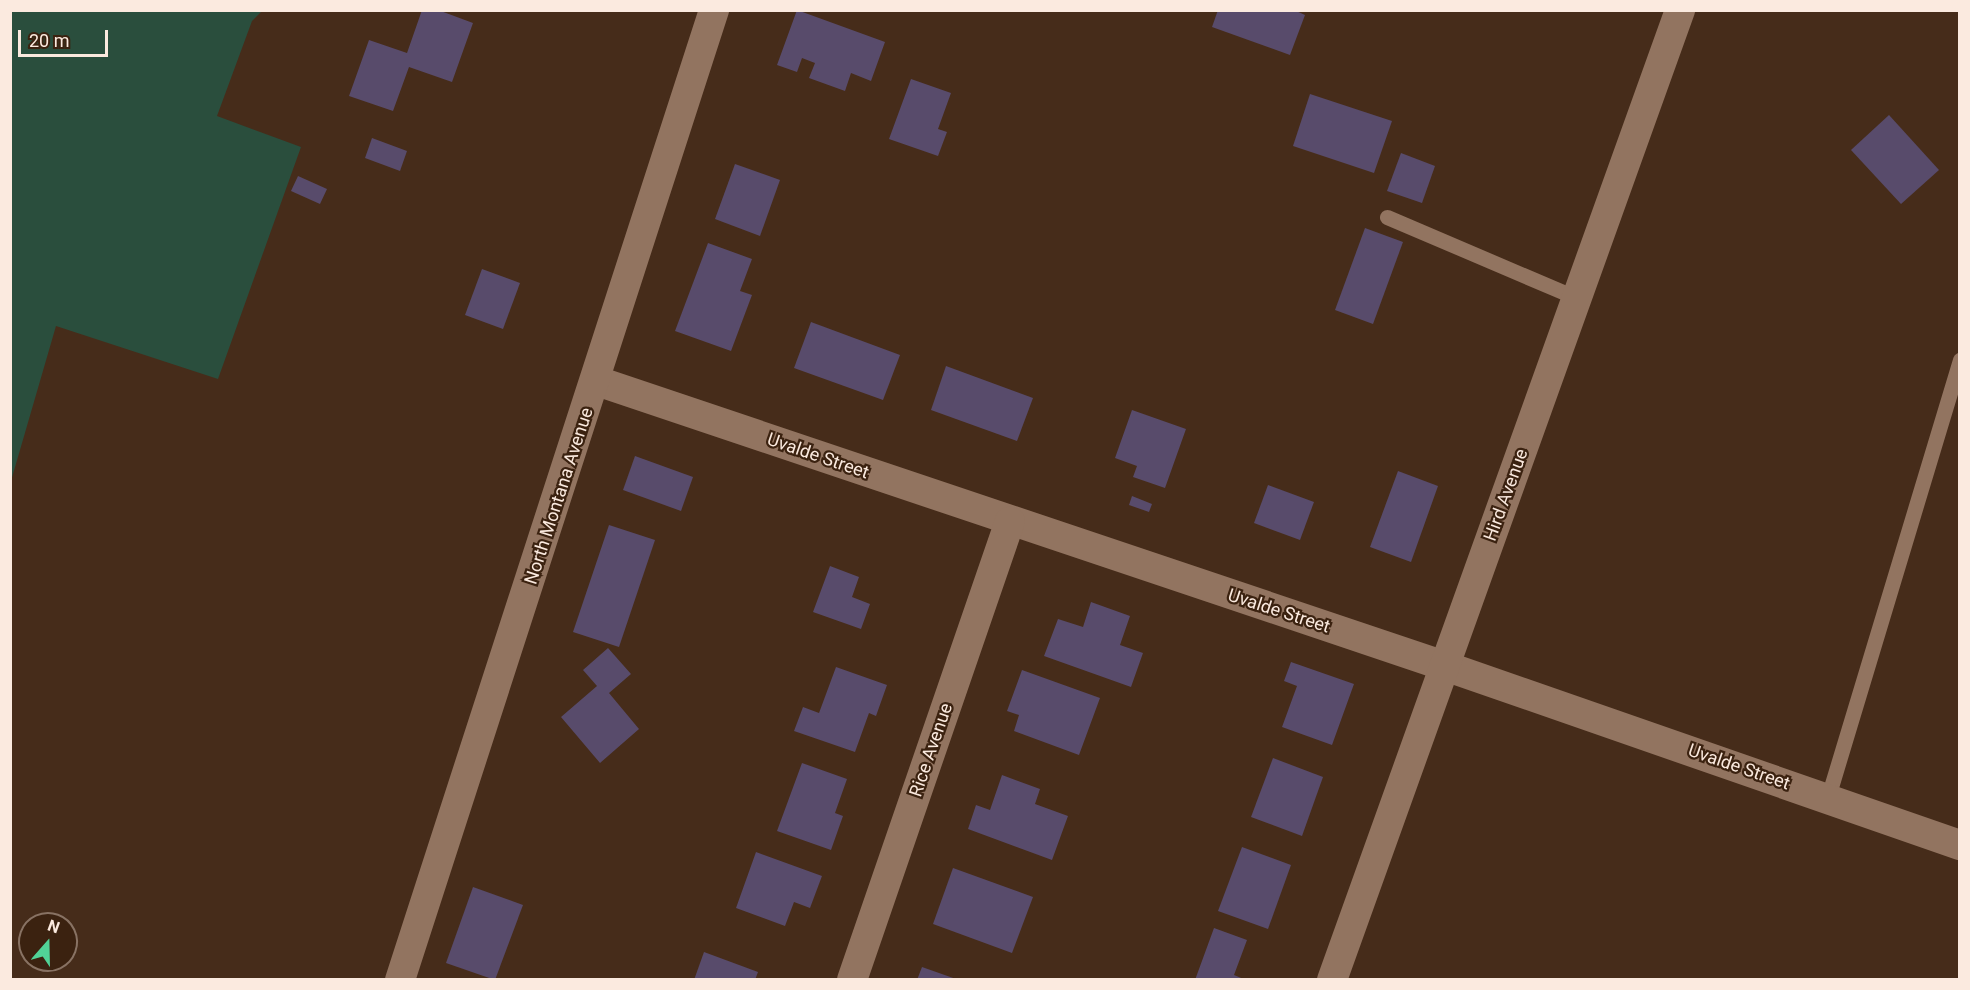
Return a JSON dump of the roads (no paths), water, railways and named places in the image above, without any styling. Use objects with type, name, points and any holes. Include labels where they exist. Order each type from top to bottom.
[{"type":"street","name":"North Montana Avenue","points":[[400,980],[597,381],[714,10]]},
{"type":"street","name":"Hird Avenue","points":[[1332,980],[1680,10]]},
{"type":"street","name":"Uvalde Street","points":[[597,381],[1445,666],[1828,797],[1959,845]]},
{"type":"street","name":"Rice Avenue","points":[[852,980],[1010,521]]},
{"type":"lane","points":[[1387,217],[1577,298]]},
{"type":"lane","points":[[1828,797],[1959,359]]}]
